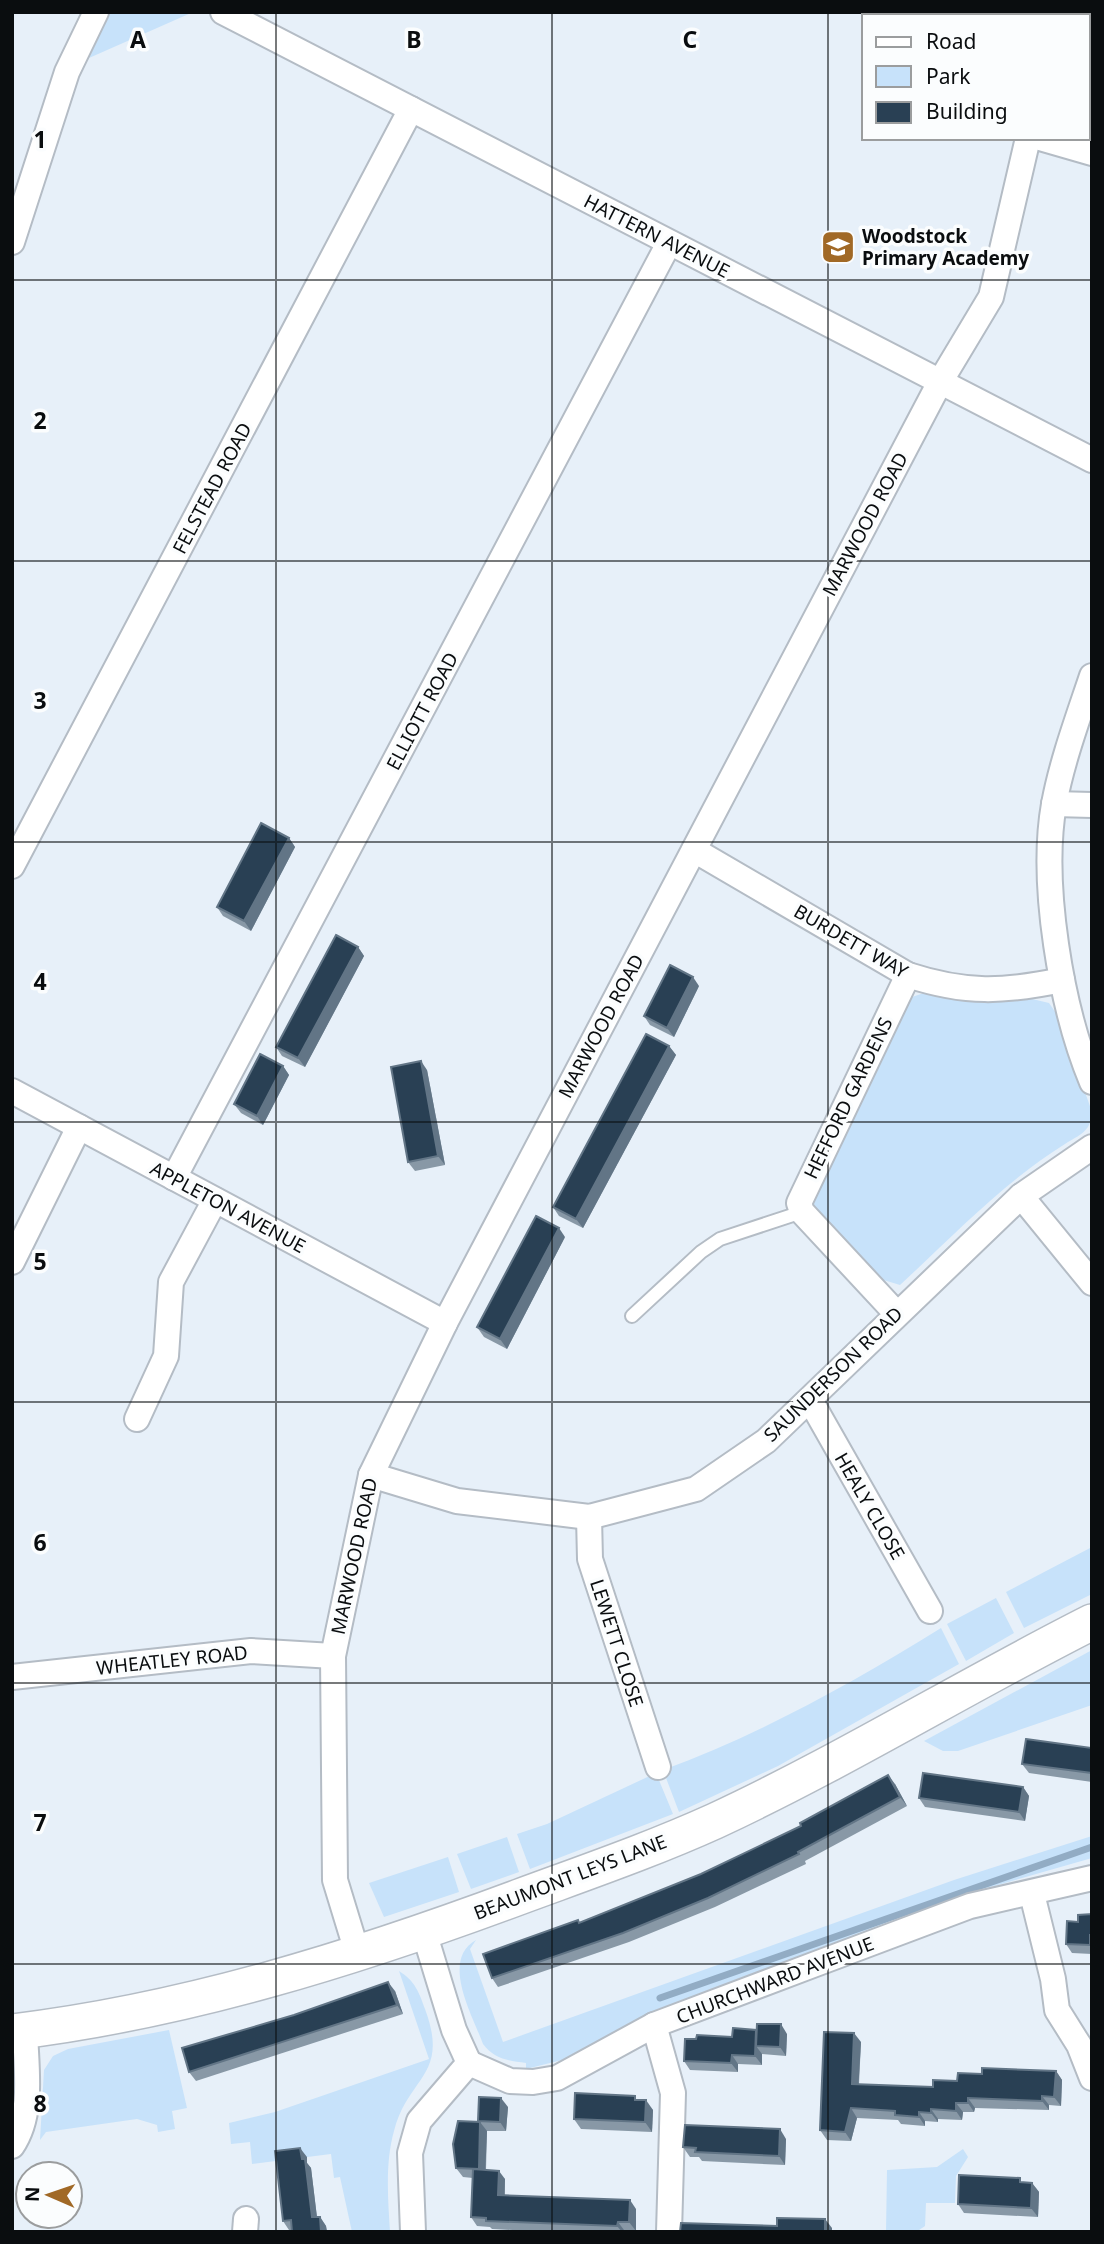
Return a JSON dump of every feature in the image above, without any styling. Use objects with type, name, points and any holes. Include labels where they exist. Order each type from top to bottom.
[{"type":"street","points":[[12,242],[67,72],[96,12]]},
{"type":"street","name":"HATTERN AVENUE","points":[[223,12],[1092,460]]},
{"type":"street","name":"FELSTEAD ROAD","points":[[12,866],[411,109]]},
{"type":"street","name":"MARWOOD ROAD","points":[[357,1952],[335,1880],[332,1656],[371,1475],[445,1323],[940,382],[992,297],[1028,140]]},
{"type":"street","points":[[1048,140],[1092,153]]},
{"type":"street","name":"ELLIOTT ROAD","points":[[174,1178],[669,243]]},
{"type":"street","points":[[1092,677],[1054,804],[1048,858],[1062,980],[1092,1082]]},
{"type":"street","points":[[1054,804],[1092,805]]},
{"type":"street","name":"BURDETT WAY","points":[[694,850],[908,975],[941,986],[977,991],[1017,989],[1062,980]]},
{"type":"street","name":"HEFFORD GARDENS","points":[[803,1212],[799,1203],[802,1192],[908,975]]},
{"type":"street","name":"APPLETON AVENUE","points":[[12,1091],[445,1323]]},
{"type":"street","points":[[12,1262],[79,1127]]},
{"type":"street","name":"SAUNDERSON ROAD","points":[[371,1475],[457,1502],[589,1517],[696,1489],[766,1441],[896,1313],[1021,1196],[1092,1147]]},
{"type":"street","points":[[1021,1196],[1092,1283]]},
{"type":"street","points":[[137,1419],[166,1356],[171,1282],[215,1200]]},
{"type":"street","points":[[803,1212],[896,1313]]},
{"type":"street","name":"HEALY CLOSE","points":[[810,1399],[930,1611]]},
{"type":"street","name":"LEWETT CLOSE","points":[[589,1517],[590,1559],[658,1768]]},
{"type":"street","name":"BEAUMONT LEYS LANE","points":[[19,2031],[172,2007],[424,1932],[605,1866],[713,1821],[816,1770],[1016,1660],[1092,1622]]},
{"type":"street","name":"WHEATLEY ROAD","points":[[12,1677],[251,1651],[332,1656]]},
{"type":"street","name":"CHURCHWARD AVENUE","points":[[468,2063],[510,2081],[533,2082],[557,2078],[654,2025],[970,1906],[1032,1894],[1092,1878]]},
{"type":"street","points":[[1032,1894],[1053,1979],[1057,2010],[1079,2045],[1092,2078]]},
{"type":"street","points":[[413,2232],[410,2153],[419,2121],[468,2063],[454,2030],[424,1932]]},
{"type":"street","points":[[654,2025],[673,2093],[669,2232]]},
{"type":"street","points":[[12,2146],[19,2137],[26,2113],[19,2031]]},
{"type":"lane","points":[[632,1316],[701,1252],[720,1239],[803,1212]]},
{"type":"green space","points":[[110,12],[189,12],[191,13],[89,58]]},
{"type":"green space","points":[[924,993],[970,1002],[1028,998],[1049,1003],[1058,1016],[1091,1109],[1091,1116],[1085,1131],[1000,1192],[900,1285],[877,1278],[803,1197],[903,1005],[912,997]]},
{"type":"green space","points":[[1092,1547],[1092,1594],[1024,1628],[1006,1592]]},
{"type":"green space","points":[[996,1598],[1014,1633],[966,1661],[947,1624]]},
{"type":"green space","points":[[941,1628],[959,1664],[778,1766],[679,1812],[663,1770],[771,1724]]},
{"type":"green space","points":[[1092,1650],[1092,1705],[958,1751],[943,1751],[924,1741]]},
{"type":"green space","points":[[656,1773],[673,1814],[530,1869],[517,1834],[547,1824]]},
{"type":"green space","points":[[1092,1836],[1092,1858],[970,1893],[751,1974],[653,2011],[562,2060],[526,2069],[526,2063],[497,2056],[483,2044],[462,1989],[460,1961],[466,1949],[476,1940],[470,1949],[503,2042],[954,1880]]},
{"type":"green space","points":[[507,1837],[519,1872],[471,1889],[457,1854]]},
{"type":"green space","points":[[448,1857],[459,1892],[384,1917],[369,1883]]},
{"type":"green space","points":[[399,1971],[413,1983],[421,1997],[433,2049],[430,2063],[400,2113],[391,2143],[388,2181],[390,2232],[352,2232],[340,2177],[334,2178],[331,2154],[252,2164],[250,2142],[231,2144],[229,2123],[275,2112],[429,2059]]},
{"type":"green space","points":[[169,2030],[187,2108],[172,2111],[175,2129],[158,2132],[157,2125],[137,2119],[46,2132],[40,2140],[44,2070],[53,2056],[68,2049]]},
{"type":"green space","points":[[963,2149],[968,2157],[956,2176],[955,2203],[926,2203],[925,2226],[916,2232],[886,2232],[887,2170],[937,2167]]},
{"type":"building","points":[[261,823],[289,838],[244,921],[217,907]]},
{"type":"building","points":[[336,935],[358,947],[298,1058],[276,1047]]},
{"type":"building","points":[[670,965],[693,977],[667,1028],[644,1016]]},
{"type":"building","points":[[646,1034],[669,1046],[576,1219],[553,1207]]},
{"type":"building","points":[[260,1054],[283,1066],[257,1116],[234,1104]]},
{"type":"building","points":[[421,1061],[438,1156],[408,1162],[391,1067]]},
{"type":"building","points":[[536,1216],[559,1228],[500,1339],[477,1327]]},
{"type":"building","points":[[1026,1739],[1092,1748],[1092,1773],[1022,1764]]},
{"type":"building","points":[[923,1773],[1023,1787],[1019,1812],[919,1798]]},
{"type":"building","points":[[888,1775],[900,1797],[798,1852],[799,1854],[708,1898],[623,1933],[492,1978],[483,1954],[578,1920],[579,1923],[701,1874],[801,1826],[800,1823]]},
{"type":"building","points":[[1092,1914],[1090,1945],[1066,1944],[1067,1921],[1078,1922],[1078,1915]]},
{"type":"building","points":[[388,1982],[397,2005],[189,2072],[182,2048],[294,2015]]},
{"type":"building","points":[[757,2024],[781,2024],[780,2047],[756,2046]]},
{"type":"building","points":[[733,2028],[756,2030],[755,2056],[732,2055],[731,2063],[684,2061],[685,2039],[696,2039],[697,2035],[732,2037]]},
{"type":"building","points":[[824,2032],[854,2033],[852,2084],[933,2087],[933,2080],[957,2081],[958,2073],[982,2074],[982,2068],[1056,2071],[1054,2097],[1042,2096],[1042,2101],[968,2098],[968,2103],[956,2103],[956,2111],[931,2109],[931,2113],[919,2112],[919,2117],[895,2115],[895,2111],[851,2108],[845,2132],[820,2130]]},
{"type":"building","points":[[575,2093],[635,2096],[635,2100],[646,2100],[645,2122],[574,2119]]},
{"type":"building","points":[[479,2097],[501,2098],[500,2122],[478,2121]]},
{"type":"building","points":[[458,2121],[480,2122],[479,2169],[456,2168],[453,2144]]},
{"type":"building","points":[[685,2125],[780,2129],[779,2156],[695,2152],[696,2148],[683,2147]]},
{"type":"building","points":[[300,2148],[302,2159],[305,2159],[312,2217],[320,2217],[321,2232],[292,2232],[291,2220],[283,2221],[275,2151]]},
{"type":"building","points":[[473,2169],[499,2171],[498,2195],[630,2200],[629,2222],[618,2222],[617,2226],[486,2221],[486,2218],[471,2217]]},
{"type":"building","points":[[959,2175],[1020,2178],[1020,2182],[1032,2183],[1031,2208],[958,2204]]},
{"type":"building","points":[[777,2218],[825,2219],[825,2232],[680,2232],[681,2223],[777,2226]]},
{"type":"waterway","points":[[660,1998],[1092,1847]]},
{"type":"place","name":"Woodstock Primary Academy","points":[[838,247]]}]
